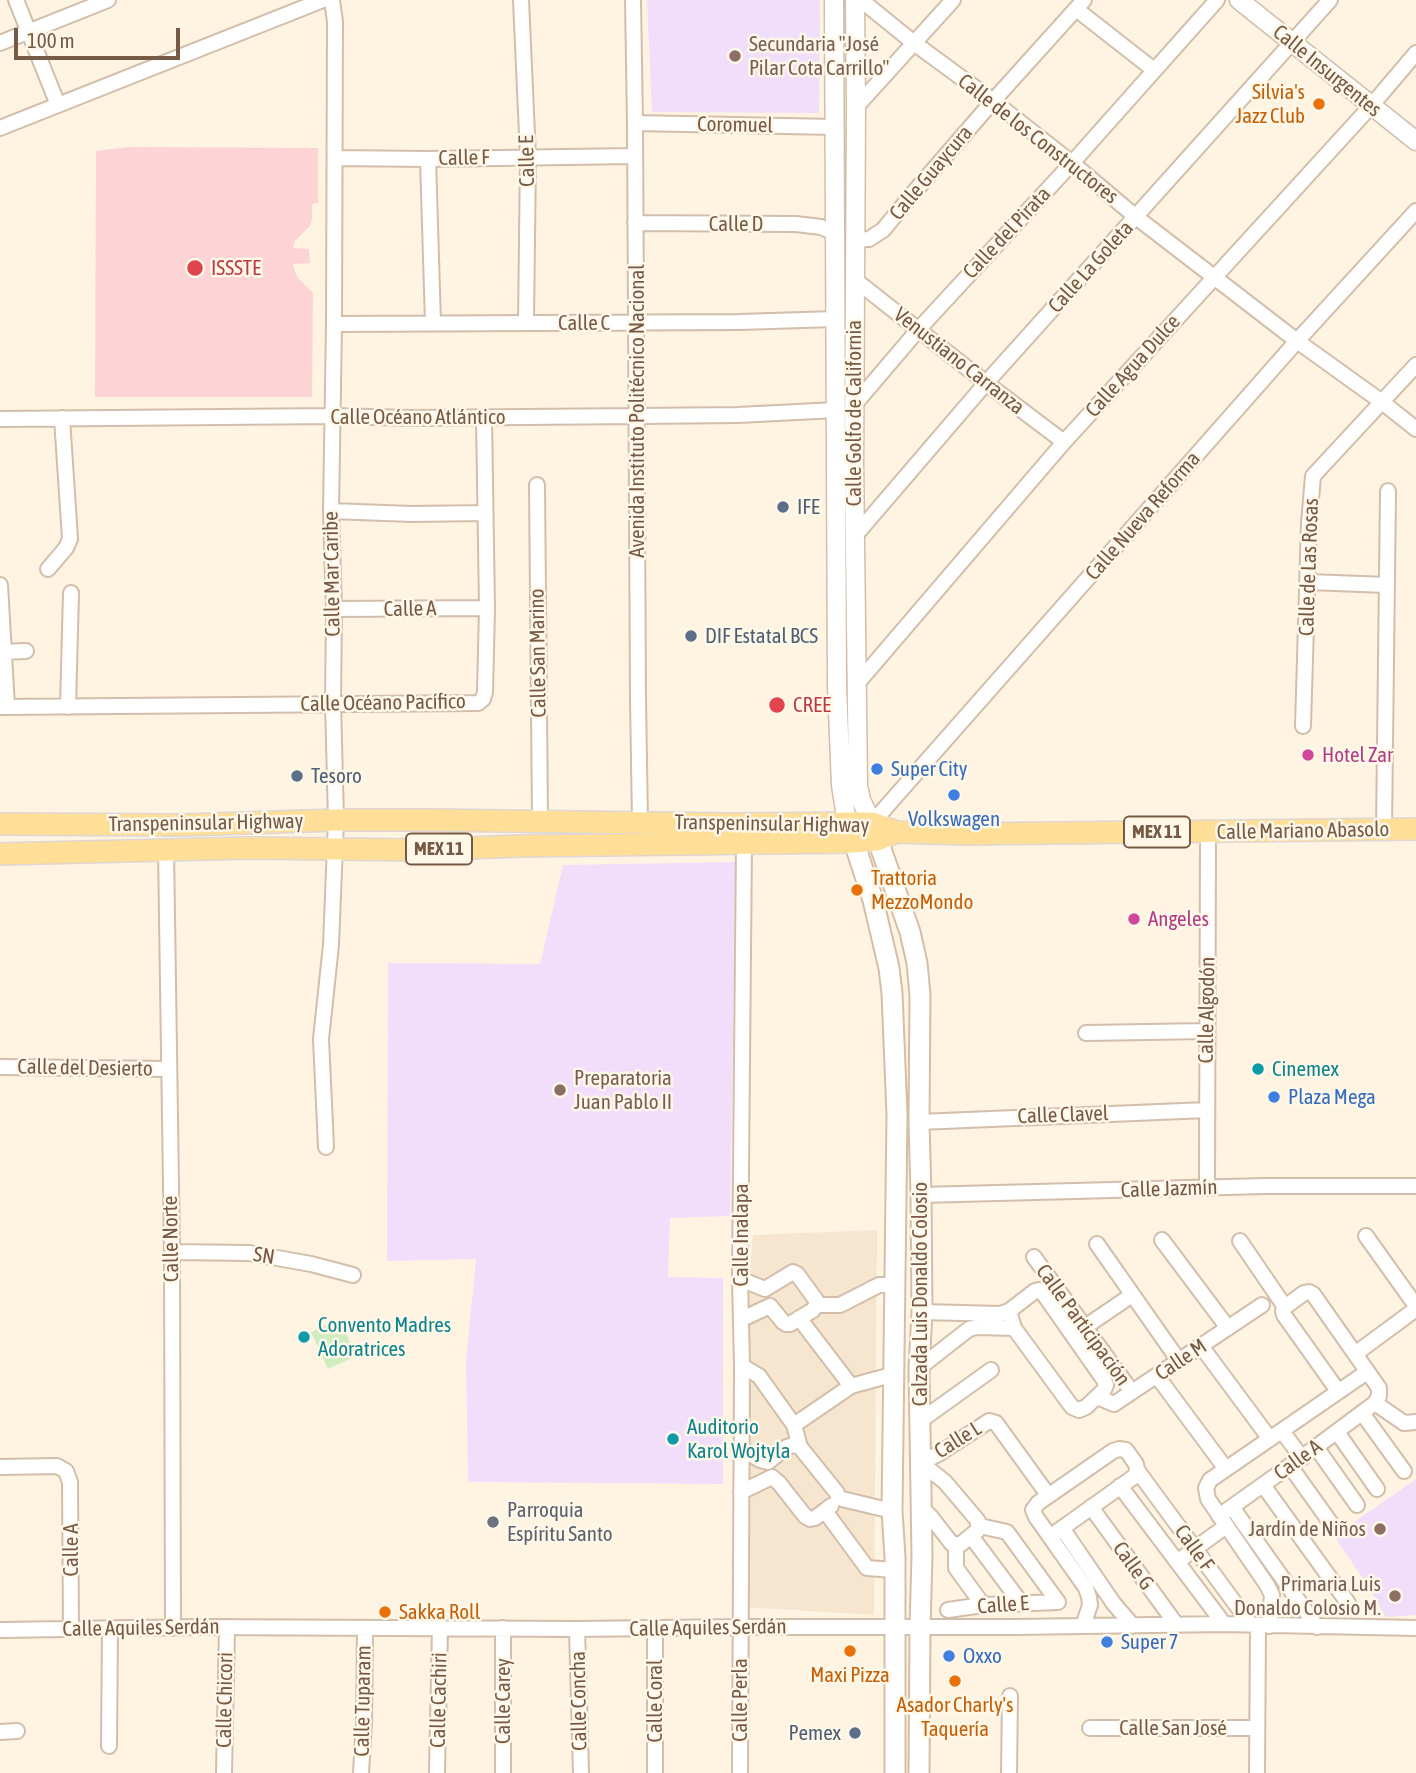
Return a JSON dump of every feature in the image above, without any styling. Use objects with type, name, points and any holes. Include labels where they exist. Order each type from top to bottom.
[{"type":"main road","name":"Transpeninsular Highway","points":[[0,824],[184,825],[336,820],[540,820],[851,832]]},
{"type":"main road","name":"Calle Mariano Abasolo","points":[[882,831],[965,834],[1416,830]]},
{"type":"main road","name":"Transpeninsular Highway","points":[[0,853],[166,849],[418,850],[744,843],[882,831]]},
{"type":"main road","name":"Calzada Luis Donaldo Colosio","points":[[882,831],[910,932],[920,995],[922,1312],[919,1368],[922,1556],[919,1773]]},
{"type":"main road","name":"Calzada Luis Donaldo Colosio","points":[[851,832],[873,900],[889,968],[897,1115],[892,1511],[895,1564],[895,1773]]},
{"type":"main road","points":[[895,1374],[919,1368]]},
{"type":"main road","points":[[895,1564],[922,1556]]},
{"type":"street","points":[[16,0],[58,105]]},
{"type":"street","points":[[0,43],[108,0]]},
{"type":"street","points":[[0,128],[323,0]]},
{"type":"street","name":"Calle Mar Caribe","points":[[326,1147],[321,1039],[331,945],[336,820],[332,704],[334,609],[331,511],[335,158],[335,22],[332,0]]},
{"type":"street","name":"Calle E","points":[[521,0],[528,158],[526,323]]},
{"type":"street","name":"Avenida Instituto Politécnico Nacional","points":[[633,0],[640,822]]},
{"type":"street","name":"Calle Golfo de California","points":[[834,0],[837,686],[841,785],[851,832]]},
{"type":"street","name":"Calle Golfo de California","points":[[855,0],[854,537],[858,786],[861,800],[882,831]]},
{"type":"street","name":"Calle de los Constructores","points":[[861,0],[1072,163],[1136,217],[1416,429]]},
{"type":"street","points":[[835,127],[953,0]]},
{"type":"street","name":"Calle del Pirata","points":[[855,404],[918,330],[1217,0]]},
{"type":"street","name":"Calle Insurgentes","points":[[1239,0],[1416,141]]},
{"type":"street","name":"Calle La Goleta","points":[[854,537],[986,383],[1330,0]]},
{"type":"street","points":[[1080,4],[1154,71]]},
{"type":"street","name":"Calle Guaycura","points":[[855,240],[869,239],[883,230],[1080,4]]},
{"type":"street","name":"Calle Agua Dulce","points":[[856,685],[1064,442],[1371,107],[1416,53]]},
{"type":"street","name":"Coromuel","points":[[635,122],[835,127]]},
{"type":"street","name":"Calle F","points":[[335,158],[635,156]]},
{"type":"street","points":[[428,159],[433,323]]},
{"type":"street","name":"Calle Nueva Reforma","points":[[882,831],[1297,341],[1416,211]]},
{"type":"street","name":"Calle D","points":[[635,223],[796,224],[835,233]]},
{"type":"street","points":[[835,233],[855,240]]},
{"type":"street","name":"Venustiano Carranza","points":[[854,279],[1064,442]]},
{"type":"street","name":"Calle C","points":[[334,324],[835,319]]},
{"type":"street","name":"Calle de Las Rosas","points":[[1303,726],[1313,475],[1416,365]]},
{"type":"street","points":[[836,411],[855,404]]},
{"type":"street","name":"Calle Océano Atlántico","points":[[0,419],[638,416],[836,411]]},
{"type":"street","name":"Calle Océano Pacífico","points":[[3,707],[478,703],[485,692],[487,608],[484,417]]},
{"type":"street","points":[[48,569],[70,539],[62,418]]},
{"type":"street","name":"Calle San Marino","points":[[537,485],[540,820]]},
{"type":"street","points":[[1384,830],[1388,491]]},
{"type":"street","points":[[331,511],[485,513]]},
{"type":"street","points":[[836,544],[854,537]]},
{"type":"street","points":[[1308,582],[1387,585]]},
{"type":"street","points":[[0,585],[3,707]]},
{"type":"street","points":[[68,707],[71,593]]},
{"type":"street","name":"Calle A","points":[[334,609],[487,608]]},
{"type":"street","points":[[2,652],[26,651]]},
{"type":"street","points":[[837,686],[856,685]]},
{"type":"street","name":"Calle Algodón","points":[[1208,832],[1208,1188]]},
{"type":"street","name":"Calle Inalapa","points":[[740,1627],[744,843]]},
{"type":"street","name":"Calle Norte","points":[[166,849],[172,1252],[173,1628]]},
{"type":"street","points":[[1086,1033],[1207,1031]]},
{"type":"street","name":"Calle del Desierto","points":[[0,1067],[169,1069]]},
{"type":"street","name":"Calle Clavel","points":[[919,1122],[1207,1110]]},
{"type":"street","points":[[897,1115],[919,1122]]},
{"type":"street","name":"Calle Jazmín","points":[[921,1195],[1265,1186],[1416,1186]]},
{"type":"street","points":[[1355,1354],[1416,1308],[1366,1236]]},
{"type":"street","points":[[1163,1240],[1228,1328]]},
{"type":"street","points":[[1240,1241],[1285,1307]]},
{"type":"street","points":[[1097,1244],[1179,1361]]},
{"type":"street","name":"SN","points":[[172,1252],[249,1253],[353,1275]]},
{"type":"street","name":"Calle Participación","points":[[1034,1257],[1132,1392]]},
{"type":"street","points":[[793,1272],[816,1300],[816,1305],[813,1310],[786,1324],[770,1306],[765,1289],[793,1272]]},
{"type":"street","points":[[740,1279],[765,1289]]},
{"type":"street","points":[[816,1305],[840,1305],[879,1285],[895,1285]]},
{"type":"street","points":[[922,1312],[1000,1314],[1009,1311],[1039,1290],[1104,1380],[1101,1391],[1087,1407],[1079,1410],[1072,1407],[1014,1328],[1009,1311]]},
{"type":"street","points":[[1339,1391],[1284,1315],[1285,1307],[1304,1293],[1313,1294],[1379,1388],[1375,1404],[1404,1423],[1416,1422]]},
{"type":"street","points":[[1085,1327],[1132,1295]]},
{"type":"street","name":"Calle M","points":[[1101,1391],[1114,1404],[1262,1305]]},
{"type":"street","points":[[742,1319],[770,1306]]},
{"type":"street","points":[[799,1318],[851,1386]]},
{"type":"street","points":[[919,1368],[969,1329],[1014,1328]]},
{"type":"street","points":[[1201,1346],[1296,1462],[1330,1522]]},
{"type":"street","points":[[742,1366],[759,1376],[794,1425],[800,1447],[838,1497]]},
{"type":"street","points":[[920,1421],[991,1370]]},
{"type":"street","points":[[1257,1773],[1260,1626],[1272,1595],[1208,1499],[1206,1488],[1210,1480],[1367,1372]]},
{"type":"street","points":[[794,1425],[851,1386],[895,1374]]},
{"type":"street","points":[[1157,1376],[1226,1469]]},
{"type":"street","name":"Calle A","points":[[1177,1562],[1196,1549],[1223,1521],[1232,1507],[1375,1404]]},
{"type":"street","points":[[1362,1413],[1404,1471]]},
{"type":"street","name":"Calle L","points":[[921,1463],[989,1421],[996,1423],[1048,1495]]},
{"type":"street","points":[[1337,1432],[1377,1489]]},
{"type":"street","points":[[768,1462],[787,1447],[800,1447]]},
{"type":"street","points":[[1316,1447],[1357,1504]]},
{"type":"street","points":[[742,1449],[768,1462]]},
{"type":"street","name":"Calle F","points":[[1048,1495],[1114,1451],[1126,1450],[1196,1549],[1260,1626]]},
{"type":"street","points":[[768,1462],[772,1477],[810,1519],[825,1511],[838,1497]]},
{"type":"street","points":[[921,1463],[946,1482],[978,1521],[975,1531],[961,1544],[953,1544],[922,1508]]},
{"type":"street","name":"Calle A","points":[[0,1467],[57,1466],[66,1471],[71,1482],[71,1629]]},
{"type":"street","points":[[1056,1532],[1135,1476],[1138,1470]]},
{"type":"street","points":[[741,1492],[772,1477]]},
{"type":"street","points":[[1263,1485],[1348,1603]]},
{"type":"street","points":[[1120,1486],[1224,1624]]},
{"type":"street","points":[[1048,1495],[1033,1510],[1056,1532],[1133,1626]]},
{"type":"street","points":[[838,1497],[892,1511]]},
{"type":"street","name":"Calle G","points":[[1091,1507],[1176,1624]]},
{"type":"street","points":[[1232,1507],[1317,1627]]},
{"type":"street","points":[[825,1511],[867,1569],[895,1564]]},
{"type":"street","points":[[975,1531],[1021,1603]]},
{"type":"street","name":"Calle E","points":[[948,1610],[983,1605],[1058,1602],[1007,1532],[975,1531]]},
{"type":"street","points":[[1056,1532],[1089,1597],[1090,1605],[1083,1626]]},
{"type":"street","points":[[956,1545],[956,1568],[983,1605]]},
{"type":"street","name":"Calle Aquiles Serdán","points":[[0,1630],[894,1628],[1176,1624],[1416,1628]]},
{"type":"street","name":"Calle Cachiri","points":[[437,1773],[440,1627]]},
{"type":"street","name":"Calle Perla","points":[[740,1627],[740,1773]]},
{"type":"street","name":"Calle Chicori","points":[[224,1773],[227,1628]]},
{"type":"street","name":"Calle Tuparam","points":[[361,1773],[365,1628]]},
{"type":"street","name":"Calle Carey","points":[[503,1628],[503,1773]]},
{"type":"street","points":[[110,1629],[110,1746]]},
{"type":"street","name":"Calle Concha","points":[[577,1629],[580,1773]]},
{"type":"street","name":"Calle Coral","points":[[655,1629],[655,1773]]},
{"type":"street","points":[[1009,1773],[1010,1696]]},
{"type":"street","name":"Calle San José","points":[[1090,1728],[1256,1728]]},
{"type":"street","points":[[0,1732],[16,1731]]},
{"type":"shaded area","name":"Secundaria \"José Pilar Cota Carrillo\"","points":[[647,0],[820,0],[819,113],[652,112]]},
{"type":"shaded area","name":"ISSSTE","points":[[129,147],[318,148],[318,203],[312,204],[310,226],[295,241],[293,248],[309,249],[310,263],[293,264],[298,278],[313,293],[312,397],[95,397],[96,151]]},
{"type":"shaded area","name":"Preparatoria Juan Pablo II","points":[[736,862],[730,1216],[670,1218],[668,1277],[723,1278],[723,1484],[468,1482],[466,1361],[476,1259],[387,1261],[388,963],[540,964],[563,865]]},
{"type":"shaded area","points":[[877,1230],[874,1615],[742,1607],[745,1334],[753,1235]]},
{"type":"shaded area","points":[[1416,1479],[1416,1615],[1386,1617],[1334,1536]]},
{"type":"green space","points":[[340,1319],[356,1356],[328,1369],[311,1332]]},
{"type":"place","name":"Secundaria \"José Pilar Cota Carrillo\"","points":[[735,56]]},
{"type":"place","name":"Silvia's Jazz Club","points":[[1319,104]]},
{"type":"place","name":"ISSSTE","points":[[195,268]]},
{"type":"place","name":"IFE","points":[[783,507]]},
{"type":"place","name":"DIF Estatal BCS","points":[[691,636]]},
{"type":"place","name":"CREE","points":[[777,705]]},
{"type":"place","name":"Hotel Zar","points":[[1308,755]]},
{"type":"place","name":"Super City","points":[[877,769]]},
{"type":"place","name":"Tesoro","points":[[297,776]]},
{"type":"place","name":"Volkswagen","points":[[954,795]]},
{"type":"place","name":"Trattoria MezzoMondo","points":[[857,890]]},
{"type":"place","name":"Angeles","points":[[1134,919]]},
{"type":"place","name":"Cinemex","points":[[1258,1069]]},
{"type":"place","name":"Preparatoria Juan Pablo II","points":[[560,1090]]},
{"type":"place","name":"Plaza Mega","points":[[1274,1097]]},
{"type":"place","name":"Convento Madres Adoratrices","points":[[304,1337]]},
{"type":"place","name":"Auditorio Karol Wojtyla","points":[[673,1439]]},
{"type":"place","name":"Parroquia Espíritu Santo","points":[[493,1522]]},
{"type":"place","name":"Jardín de Niños","points":[[1380,1529]]},
{"type":"place","name":"Primaria Luis Donaldo Colosio M.","points":[[1395,1596]]},
{"type":"place","name":"Sakka Roll","points":[[385,1612]]},
{"type":"place","name":"Super 7","points":[[1107,1642]]},
{"type":"place","name":"Maxi Pizza","points":[[850,1651]]},
{"type":"place","name":"Oxxo","points":[[949,1656]]},
{"type":"place","name":"Asador Charly's Taquería","points":[[955,1681]]},
{"type":"place","name":"Pemex","points":[[855,1733]]}]
